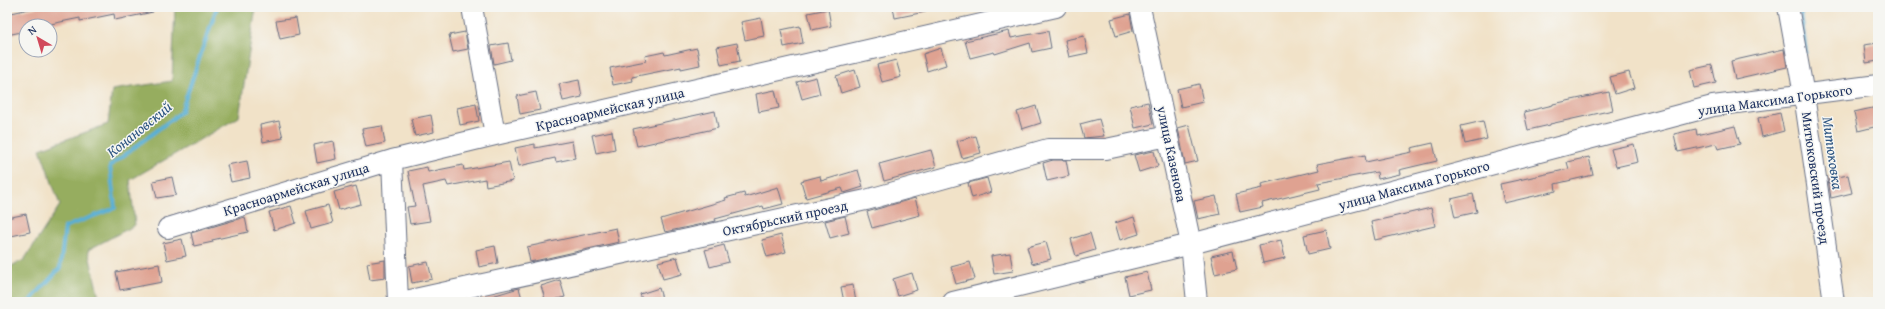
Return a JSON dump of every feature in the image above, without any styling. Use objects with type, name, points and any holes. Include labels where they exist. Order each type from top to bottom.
[{"type":"street","points":[[472,7],[494,135]]},
{"type":"street","name":"Красноармейская улица","points":[[168,228],[392,160],[494,135],[1056,7]]},
{"type":"street","name":"улица Казенова","points":[[1140,7],[1190,244],[1197,302]]},
{"type":"street","name":"Митюковский проезд","points":[[1788,7],[1810,94],[1834,302]]},
{"type":"street","name":"улица Максима Горького","points":[[953,302],[1190,244],[1714,106],[1878,85]]},
{"type":"street","name":"Октябрьский проезд","points":[[400,302],[866,200],[1048,149],[1106,150],[1168,136]]},
{"type":"street","points":[[392,160],[400,302]]},
{"type":"green space","points":[[175,7],[256,7],[239,117],[130,180],[135,225],[88,250],[100,302],[7,302],[7,268],[24,260],[60,205],[40,149],[108,124],[112,90],[172,81]]},
{"type":"building","points":[[38,7],[152,7],[153,12],[115,20],[114,14],[80,21],[80,18],[58,23],[58,18],[18,18],[18,33],[7,35],[7,14]]},
{"type":"building","points":[[893,7],[924,7],[925,12],[895,18]]},
{"type":"building","points":[[828,9],[831,26],[812,30],[808,13]]},
{"type":"building","points":[[1130,14],[1133,31],[1116,36],[1111,19]]},
{"type":"building","points":[[296,18],[299,35],[280,39],[276,21]]},
{"type":"building","points":[[761,18],[764,36],[745,40],[741,22]]},
{"type":"building","points":[[800,26],[803,43],[784,47],[781,30]]},
{"type":"building","points":[[1009,31],[1011,38],[1048,31],[1051,48],[1032,52],[1030,43],[995,54],[994,52],[970,58],[965,41]]},
{"type":"building","points":[[465,32],[468,49],[453,52],[449,35]]},
{"type":"building","points":[[1084,36],[1088,53],[1069,57],[1065,40]]},
{"type":"building","points":[[508,43],[511,60],[494,64],[491,46]]},
{"type":"building","points":[[737,43],[740,61],[721,65],[717,47]]},
{"type":"building","points":[[1878,43],[1878,61],[1866,63],[1864,45]]},
{"type":"building","points":[[697,48],[700,65],[681,69],[681,67],[632,77],[633,81],[613,85],[610,68],[646,61],[645,56],[664,52],[665,55]]},
{"type":"building","points":[[941,48],[946,65],[927,71],[923,54]]},
{"type":"building","points":[[1784,49],[1787,67],[1735,79],[1731,61]]},
{"type":"building","points":[[896,60],[901,77],[882,82],[877,65]]},
{"type":"building","points":[[1712,65],[1716,83],[1694,88],[1690,70]]},
{"type":"building","points":[[855,70],[860,87],[841,93],[836,76]]},
{"type":"building","points":[[1629,72],[1634,88],[1615,94],[1610,77]]},
{"type":"building","points":[[816,77],[820,94],[802,99],[797,82]]},
{"type":"building","points":[[579,80],[582,97],[563,101],[559,84]]},
{"type":"building","points":[[1199,84],[1203,102],[1181,107],[1177,89]]},
{"type":"building","points":[[775,90],[779,108],[759,112],[756,94]]},
{"type":"building","points":[[536,92],[540,110],[520,114],[517,96]]},
{"type":"building","points":[[1609,92],[1613,110],[1528,130],[1524,112]]},
{"type":"building","points":[[1148,102],[1153,124],[1135,128],[1130,106]]},
{"type":"building","points":[[476,104],[479,121],[460,125],[457,108]]},
{"type":"building","points":[[1036,106],[1041,123],[1022,129],[1017,112]]},
{"type":"building","points":[[1877,107],[1878,126],[1858,131],[1854,112]]},
{"type":"building","points":[[715,111],[718,128],[637,146],[633,129]]},
{"type":"building","points":[[1780,113],[1784,131],[1762,137],[1758,118]]},
{"type":"building","points":[[431,115],[434,132],[415,136],[411,119]]},
{"type":"building","points":[[1099,119],[1104,136],[1084,138],[1080,124]]},
{"type":"building","points":[[279,121],[283,138],[263,142],[260,125]]},
{"type":"building","points":[[1483,121],[1487,139],[1465,144],[1461,126]]},
{"type":"building","points":[[1189,125],[1198,161],[1185,164],[1178,128]]},
{"type":"building","points":[[382,126],[385,143],[366,147],[362,129]]},
{"type":"building","points":[[1735,126],[1740,144],[1718,149],[1716,144],[1678,152],[1674,134],[1696,129],[1697,135]]},
{"type":"building","points":[[612,131],[615,149],[596,153],[592,135]]},
{"type":"building","points":[[976,136],[981,153],[962,158],[957,141]]},
{"type":"building","points":[[333,141],[336,159],[317,163],[314,145]]},
{"type":"building","points":[[572,141],[575,158],[556,162],[555,158],[519,166],[515,148],[535,144],[535,148]]},
{"type":"building","points":[[1433,143],[1437,161],[1399,170],[1400,174],[1378,179],[1377,172],[1318,183],[1320,189],[1262,203],[1263,207],[1240,212],[1236,194],[1262,188],[1261,184],[1319,170],[1317,164],[1365,155],[1366,162],[1412,152],[1411,148]]},
{"type":"building","points":[[1634,144],[1638,162],[1616,167],[1611,149]]},
{"type":"building","points":[[931,150],[936,167],[884,181],[879,164]]},
{"type":"building","points":[[1154,151],[1158,166],[1139,172],[1134,155]]},
{"type":"building","points":[[1589,157],[1593,175],[1555,184],[1556,191],[1504,203],[1500,184],[1569,169],[1567,162]]},
{"type":"building","points":[[1053,160],[1066,160],[1069,176],[1047,181],[1043,163]]},
{"type":"building","points":[[247,161],[250,178],[231,182],[227,165]]},
{"type":"building","points":[[509,162],[513,181],[486,186],[485,179],[448,186],[446,181],[423,186],[430,221],[410,224],[407,207],[415,206],[408,171],[427,167],[428,172],[463,165],[464,170]]},
{"type":"building","points":[[858,170],[863,187],[844,193],[842,188],[806,198],[801,181],[820,176],[821,181]]},
{"type":"building","points":[[1848,175],[1852,193],[1831,198],[1828,179]]},
{"type":"building","points":[[172,177],[176,195],[157,198],[153,181]]},
{"type":"building","points":[[987,178],[991,192],[972,198],[968,183]]},
{"type":"building","points":[[356,186],[361,204],[339,210],[334,192]]},
{"type":"building","points":[[778,187],[783,204],[764,209],[763,206],[715,219],[716,221],[665,232],[661,219],[726,200],[725,198],[744,193],[745,197]]},
{"type":"building","points":[[1473,194],[1477,212],[1455,217],[1451,199]]},
{"type":"building","points":[[1216,196],[1220,214],[1198,219],[1194,201]]},
{"type":"building","points":[[915,198],[920,215],[872,228],[867,212]]},
{"type":"building","points":[[328,205],[333,223],[311,229],[306,211]]},
{"type":"building","points":[[291,206],[296,223],[274,230],[269,212]]},
{"type":"building","points":[[1431,208],[1435,226],[1375,240],[1371,222]]},
{"type":"building","points":[[26,214],[30,232],[11,236],[7,218]]},
{"type":"building","points":[[845,216],[849,233],[830,238],[825,221]]},
{"type":"building","points":[[245,217],[248,232],[212,240],[213,242],[194,246],[191,233]]},
{"type":"building","points":[[1134,217],[1139,234],[1120,240],[1115,223]]},
{"type":"building","points":[[616,228],[619,242],[530,262],[527,247]]},
{"type":"building","points":[[1326,230],[1330,249],[1308,254],[1304,235]]},
{"type":"building","points":[[1090,233],[1095,250],[1076,256],[1071,239]]},
{"type":"building","points":[[781,235],[786,252],[767,257],[762,240]]},
{"type":"building","points":[[182,239],[186,256],[167,260],[163,243]]},
{"type":"building","points":[[1281,240],[1285,258],[1263,263],[1259,245]]},
{"type":"building","points":[[1046,242],[1051,259],[1032,264],[1027,247]]},
{"type":"building","points":[[724,245],[729,262],[710,267],[705,250]]},
{"type":"building","points":[[495,246],[498,263],[479,267],[476,250]]},
{"type":"building","points":[[1233,251],[1237,269],[1215,274],[1211,256]]},
{"type":"building","points":[[1010,253],[1013,271],[994,274],[991,256]]},
{"type":"building","points":[[677,257],[682,274],[663,279],[658,262]]},
{"type":"building","points":[[385,260],[385,278],[370,280],[367,263]]},
{"type":"building","points":[[428,262],[432,279],[412,283],[409,266]]},
{"type":"building","points":[[970,262],[975,279],[956,284],[951,267]]},
{"type":"building","points":[[159,264],[162,282],[120,290],[116,272]]},
{"type":"building","points":[[1147,272],[1151,290],[1129,295],[1125,277]]},
{"type":"building","points":[[912,273],[917,290],[898,296],[893,279]]},
{"type":"building","points":[[560,280],[565,297],[546,302],[541,286]]},
{"type":"building","points":[[853,285],[856,302],[844,302],[841,287]]},
{"type":"building","points":[[519,288],[523,302],[482,302],[482,299]]},
{"type":"building","points":[[659,288],[663,302],[643,302],[640,294]]},
{"type":"waterway","name":"Конановский","points":[[29,302],[60,268],[65,227],[115,208],[110,166],[181,112],[217,7]]},
{"type":"waterway","name":"Митюковка","points":[[1800,7],[1806,52]]}]
